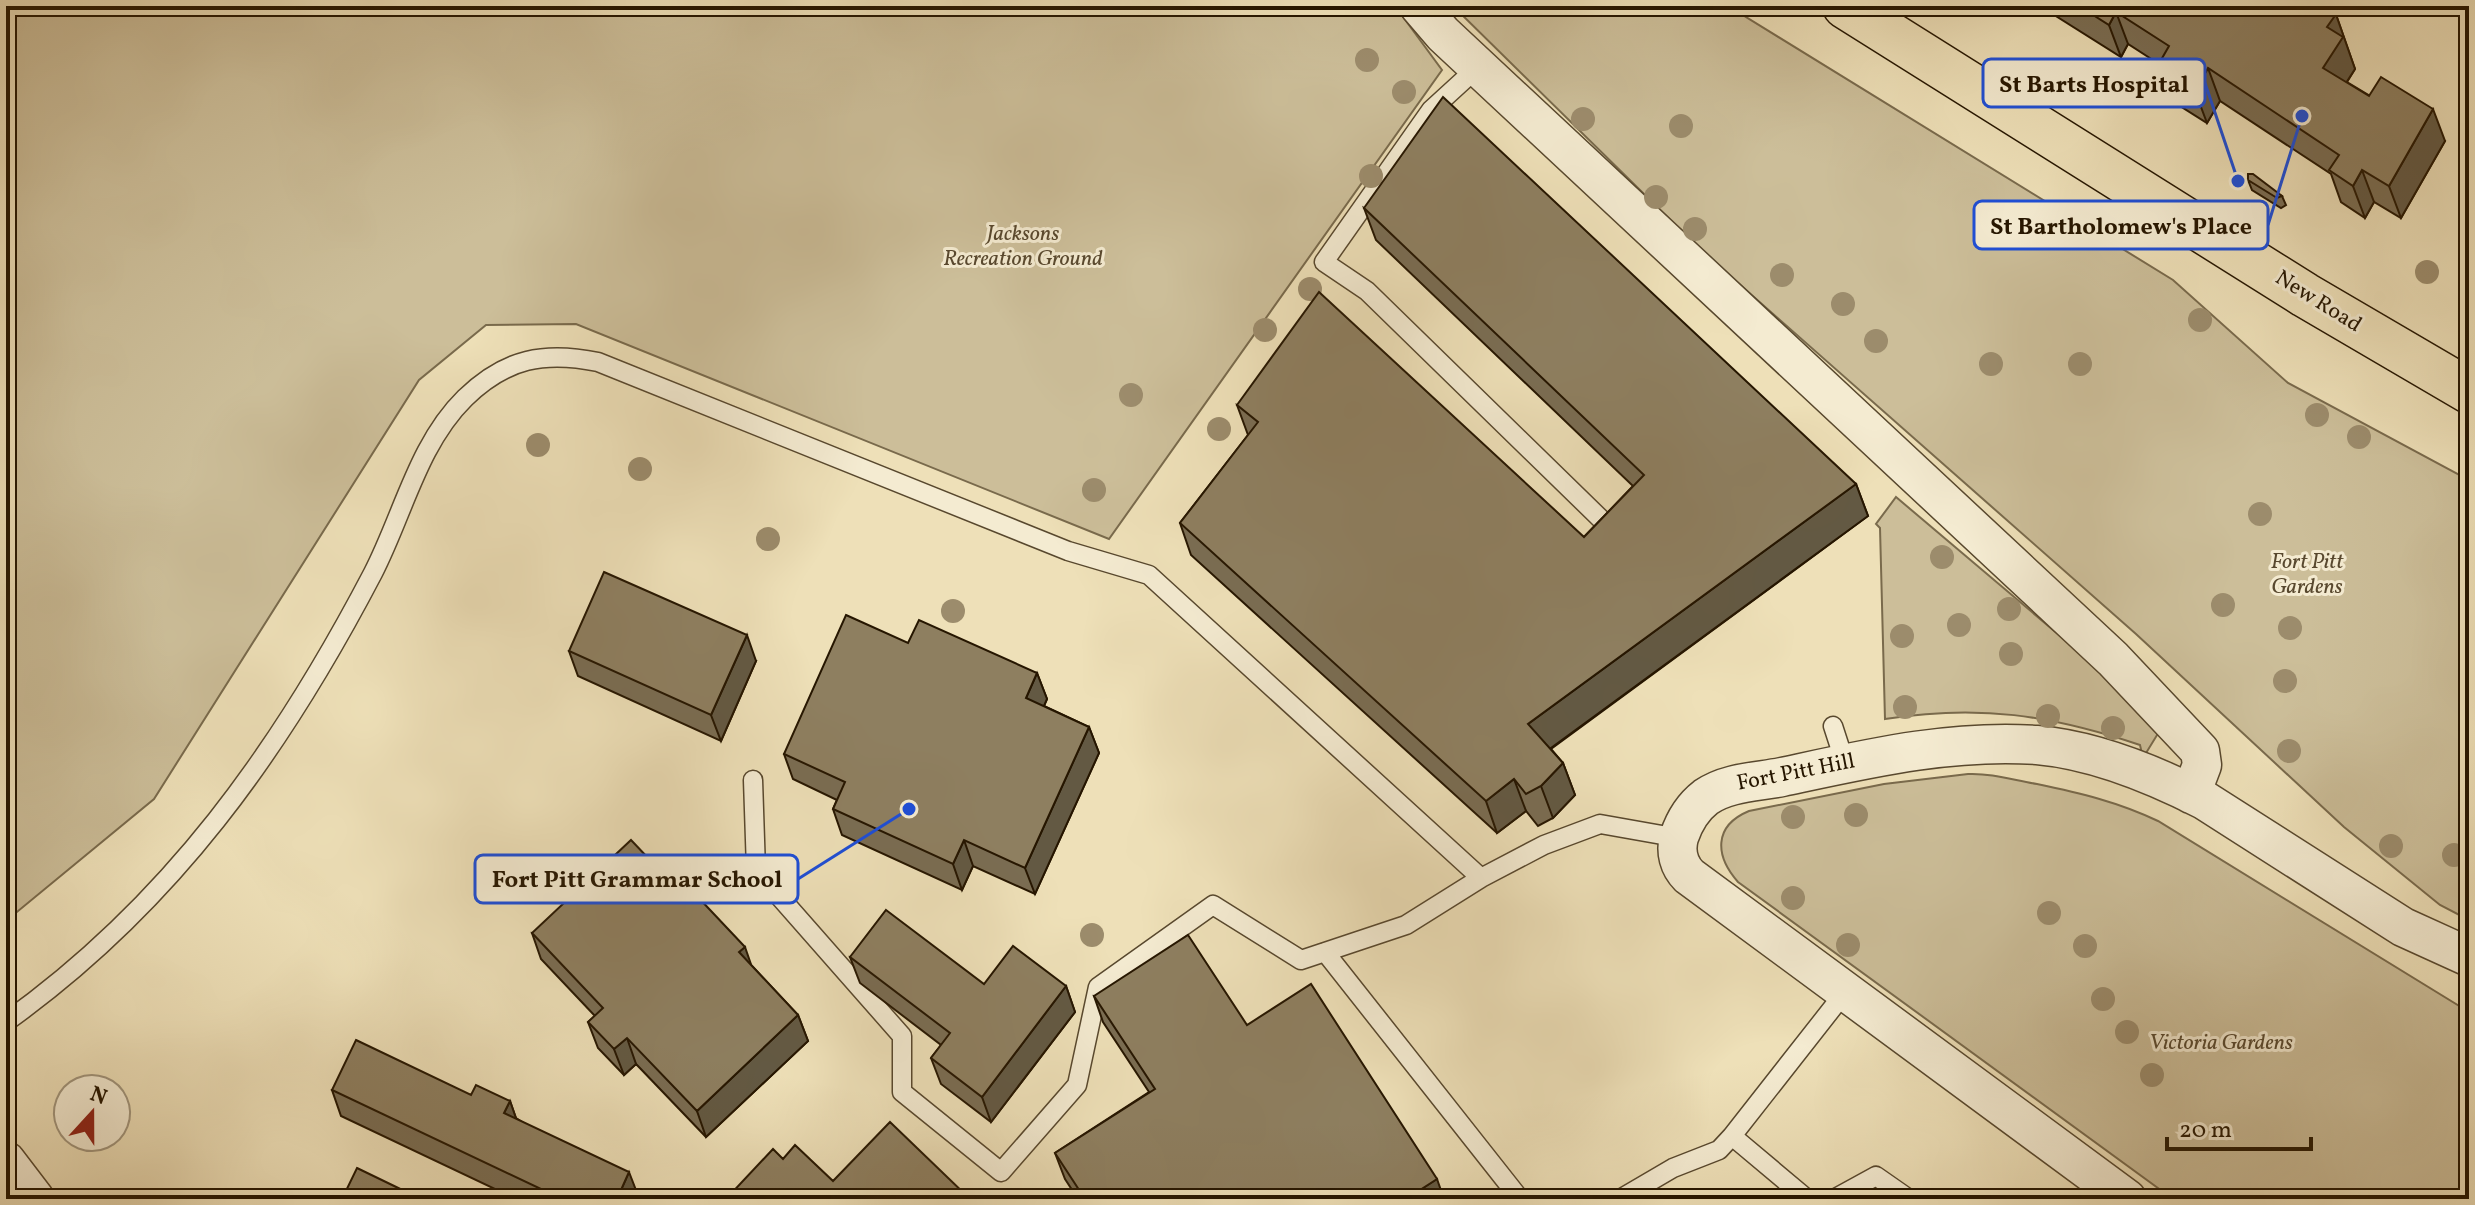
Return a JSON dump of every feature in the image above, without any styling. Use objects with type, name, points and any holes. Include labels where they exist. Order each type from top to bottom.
[{"type":"main road","name":"New Road","points":[[1845,6],[2305,295],[2469,391]]},
{"type":"street","points":[[1419,6],[1478,67],[2144,690],[2200,751],[2202,765],[2191,794]]},
{"type":"street","name":"Fort Pitt Hill","points":[[1679,838],[1695,807],[1722,789],[1845,763],[1954,747],[2036,745],[2097,757],[2191,794],[2403,927],[2469,957]]},
{"type":"street","points":[[1679,838],[1680,866],[1689,876],[2127,1199]]},
{"type":"street","points":[[6,1161],[35,1199]]},
{"type":"lane","points":[[1478,67],[1431,110],[1324,262],[1367,291],[1609,527]]},
{"type":"lane","points":[[6,1022],[149,900],[190,855],[250,779],[283,731],[373,572],[433,439],[465,398],[495,374],[528,360],[560,355],[598,362],[1068,551],[1149,575],[1481,878]]},
{"type":"lane","points":[[1833,726],[1845,763]]},
{"type":"lane","points":[[753,780],[756,870],[902,1036],[902,1092],[1001,1172],[1077,1085],[1098,987],[1213,905],[1301,960],[1406,925],[1481,878],[1544,845],[1600,824],[1679,838]]},
{"type":"lane","points":[[1325,952],[1520,1199]]},
{"type":"lane","points":[[1620,1199],[1673,1168],[1719,1150],[1845,992]]},
{"type":"lane","points":[[1732,1136],[1807,1199]]},
{"type":"lane","points":[[1834,1199],[1876,1176],[1909,1199]]},
{"type":"green space","name":"Jacksons Recreation Ground","points":[[6,6],[1395,6],[1442,70],[1109,539],[576,324],[486,325],[419,380],[154,799],[6,921]]},
{"type":"green space","name":"Fort Pitt Gardens","points":[[1453,6],[1728,6],[2173,280],[2288,383],[2469,480],[2469,920],[2440,905],[2344,827],[2136,634],[1704,253]]},
{"type":"green space","points":[[1896,497],[2137,701],[2162,727],[2143,758],[2140,745],[2075,726],[2014,715],[1952,713],[1885,719],[1880,528],[1876,524]]},
{"type":"green space","name":"Victoria Gardens","points":[[1968,774],[2053,787],[2128,808],[2158,821],[2469,1012],[2469,1199],[2173,1199],[1738,882],[1725,862],[1721,842],[1724,833],[1737,817],[1749,811],[1884,784]]},
{"type":"building","points":[[2079,6],[2331,6],[2334,17],[2327,27],[2343,37],[2323,68],[2369,96],[2381,77],[2433,109],[2389,186],[2362,170],[2353,186],[2329,170],[2339,155],[2208,68],[2195,91],[2157,67],[2169,46],[2116,12],[2109,25]]},
{"type":"building","points":[[1443,97],[1856,484],[1528,724],[1563,763],[1541,786],[1526,794],[1514,779],[1486,801],[1180,523],[1258,422],[1237,405],[1319,292],[1584,537],[1644,475],[1364,208]]},
{"type":"building","points":[[2248,174],[2253,174],[2282,196],[2277,198],[2248,180]]},
{"type":"building","points":[[604,572],[747,635],[711,715],[569,651]]},
{"type":"building","points":[[846,615],[908,643],[919,620],[1037,673],[1026,698],[1089,727],[1025,868],[964,840],[953,864],[833,809],[845,782],[784,754]]},
{"type":"building","points":[[631,840],[688,900],[695,894],[745,947],[739,952],[798,1015],[697,1111],[627,1038],[614,1049],[588,1022],[603,1008],[532,933]]},
{"type":"building","points":[[886,910],[984,984],[1013,946],[1066,986],[982,1097],[931,1058],[950,1033],[850,957]]},
{"type":"building","points":[[1188,935],[1247,1025],[1311,984],[1437,1179],[1406,1199],[1085,1199],[1055,1153],[1155,1089],[1094,996]]},
{"type":"building","points":[[356,1040],[471,1095],[476,1085],[510,1101],[504,1113],[629,1172],[617,1199],[562,1199],[332,1090]]},
{"type":"building","points":[[890,1122],[970,1199],[726,1199],[773,1149],[783,1159],[795,1145],[833,1181]]},
{"type":"building","points":[[357,1168],[421,1199],[342,1199]]},
{"type":"place","name":"St Bartholomew's Place","points":[[2302,116]]},
{"type":"place","name":"St Barts Hospital","points":[[2238,181]]},
{"type":"place","name":"Fort Pitt Grammar School","points":[[909,809]]}]
